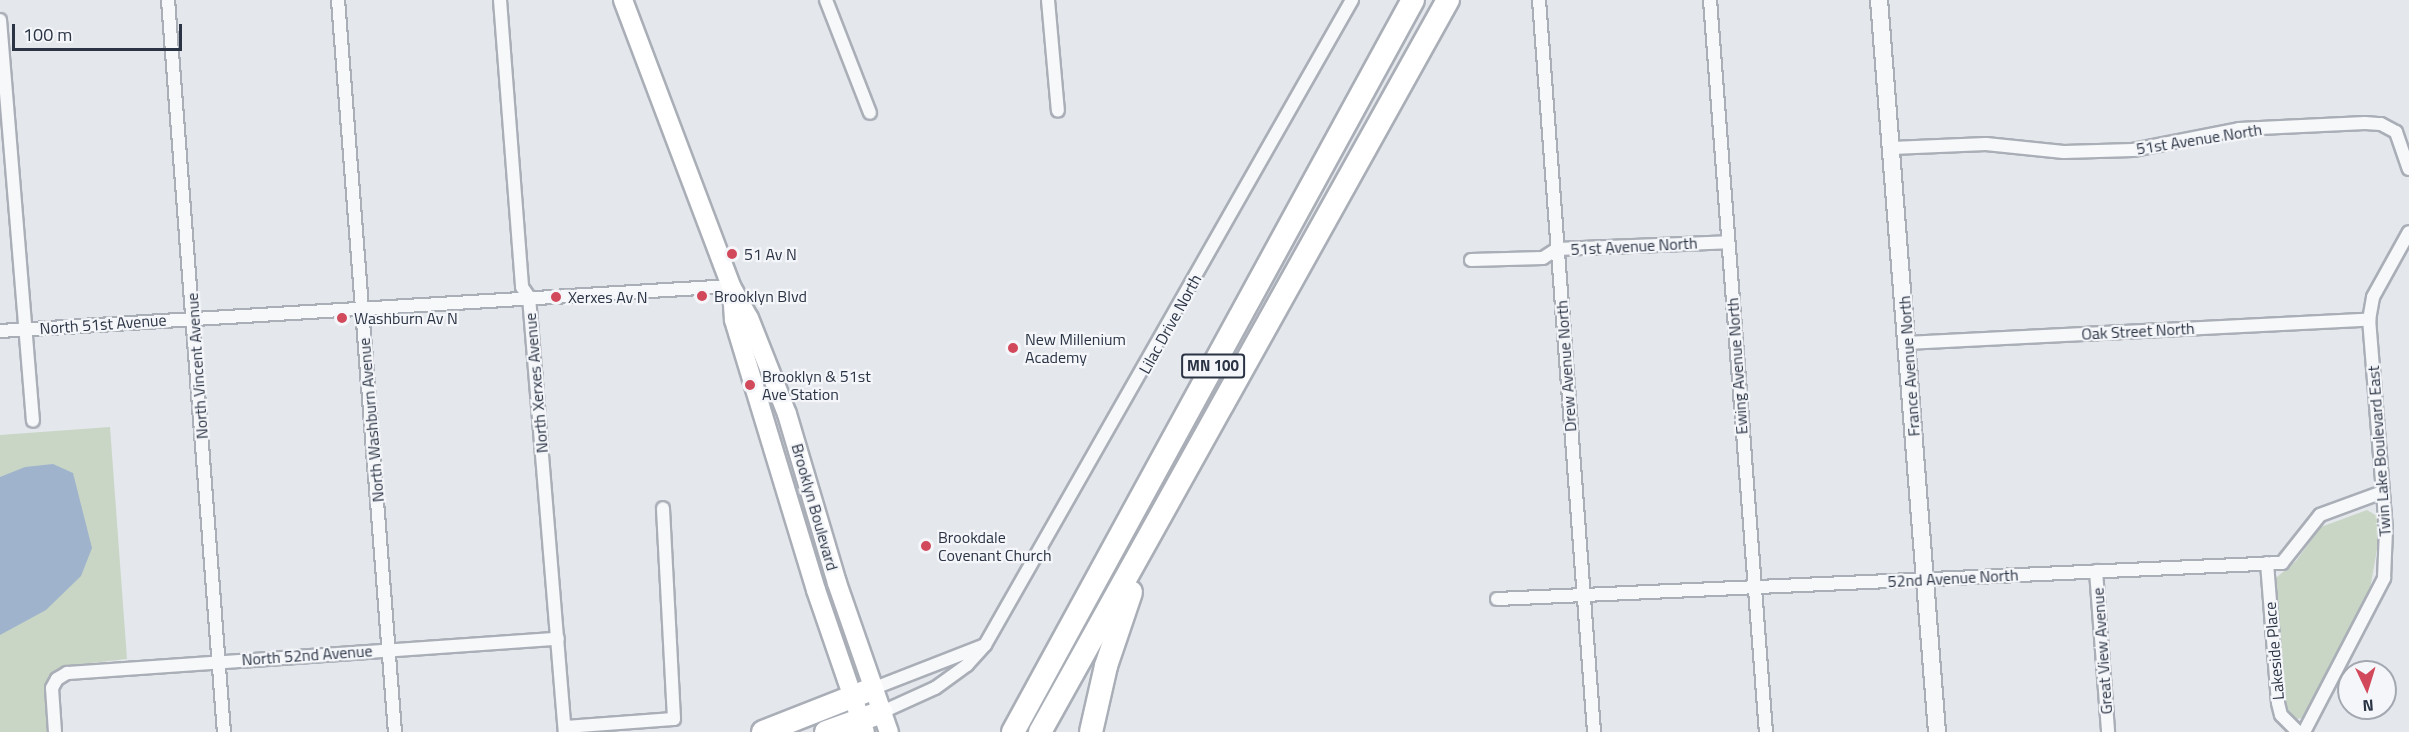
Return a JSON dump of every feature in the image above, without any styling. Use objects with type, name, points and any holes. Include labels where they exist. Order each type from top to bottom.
[{"type":"highway","name":"MN 100","points":[[1013,732],[1413,0]]},
{"type":"highway","name":"MN 100","points":[[1040,732],[1448,0]]},
{"type":"highway","points":[[1091,732],[1116,631],[1170,500]]},
{"type":"highway","points":[[763,732],[862,693]]},
{"type":"highway","points":[[826,732],[885,722]]},
{"type":"main road","name":"Brooklyn Boulevard","points":[[623,0],[731,286],[749,318],[787,414],[862,693],[862,726]]},
{"type":"main road","name":"Brooklyn Boulevard","points":[[862,693],[885,722]]},
{"type":"street","name":"North Vincent Avenue","points":[[168,0],[224,732]]},
{"type":"street","name":"North Washburn Avenue","points":[[339,0],[395,732]]},
{"type":"street","name":"North Xerxes Avenue","points":[[500,0],[522,287],[529,297],[565,730]]},
{"type":"street","points":[[826,0],[870,113]]},
{"type":"street","points":[[1048,0],[1058,111]]},
{"type":"street","name":"Lilac Drive North","points":[[885,722],[967,665],[985,645],[1352,0]]},
{"type":"street","name":"Drew Avenue North","points":[[1539,0],[1594,732]]},
{"type":"street","name":"Ewing Avenue North","points":[[1710,0],[1766,732]]},
{"type":"street","name":"France Avenue North","points":[[1879,0],[1937,732]]},
{"type":"street","points":[[0,20],[33,421]]},
{"type":"street","name":"51st Avenue North","points":[[1892,148],[1986,144],[2064,152],[2133,150],[2239,129],[2365,123],[2381,124],[2396,132],[2409,169]]},
{"type":"street","name":"Twin Lake Boulevard East","points":[[2304,732],[2384,578],[2386,530],[2369,320],[2373,297],[2409,232]]},
{"type":"street","name":"51st Avenue North","points":[[1471,260],[1543,258],[1557,249],[1728,242]]},
{"type":"street","points":[[529,297],[731,286]]},
{"type":"street","name":"North 51st Avenue","points":[[0,331],[529,297]]},
{"type":"street","name":"Oak Street North","points":[[1907,343],[2369,320]]},
{"type":"street","name":"52nd Avenue North","points":[[1497,599],[2282,563],[2320,516],[2383,492]]},
{"type":"street","points":[[565,730],[674,719],[663,508]]},
{"type":"street","name":"Lakeside Place","points":[[2267,563],[2278,703],[2281,715],[2298,732]]},
{"type":"street","name":"Great View Avenue","points":[[2096,571],[2108,732]]},
{"type":"street","name":"North 52nd Avenue","points":[[55,732],[52,688],[57,679],[67,673],[558,639]]},
{"type":"street","points":[[862,693],[985,645]]},
{"type":"green space","points":[[110,427],[127,659],[64,666],[48,677],[48,732],[0,732],[0,435]]},
{"type":"green space","points":[[2367,510],[2377,516],[2379,538],[2370,589],[2303,718],[2296,719],[2285,705],[2276,578],[2296,561],[2321,527]]},
{"type":"water","points":[[53,464],[73,473],[92,548],[81,576],[46,610],[0,635],[0,477],[25,467]]},
{"type":"place","name":"51 Av N","points":[[732,254]]},
{"type":"place","name":"Brooklyn Blvd","points":[[702,296]]},
{"type":"place","name":"Xerxes Av N","points":[[556,297]]},
{"type":"place","name":"Washburn Av N","points":[[342,318]]},
{"type":"place","name":"New Millenium Academy","points":[[1013,348]]},
{"type":"place","name":"Brooklyn & 51st Ave Station","points":[[750,385]]},
{"type":"place","name":"Brookdale Covenant Church","points":[[926,546]]}]
